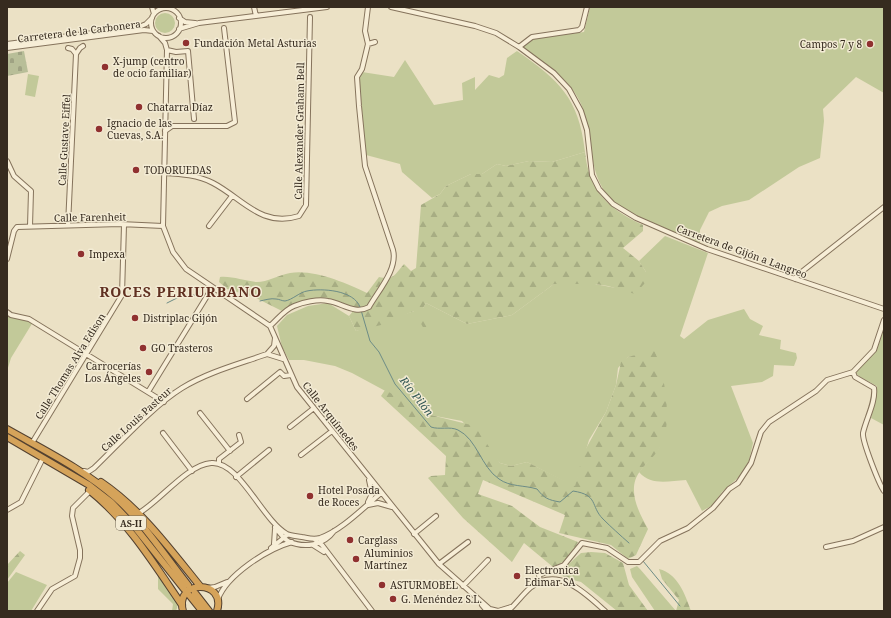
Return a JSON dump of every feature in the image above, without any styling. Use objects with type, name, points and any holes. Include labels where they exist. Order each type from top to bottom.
[{"type":"highway","name":"AS-II","points":[[7,429],[74,467],[116,498],[138,522],[186,587],[134,526],[111,502],[89,485],[7,437]]},
{"type":"highway","points":[[74,467],[84,471],[115,491],[139,513],[200,586],[212,591],[224,611]]},
{"type":"highway","points":[[66,471],[107,505],[128,528],[182,608]]},
{"type":"highway","points":[[182,608],[184,596],[188,591],[200,586]]},
{"type":"highway","points":[[202,611],[192,595],[209,611]]},
{"type":"highway","points":[[217,611],[218,600]]},
{"type":"street","points":[[152,7],[153,31],[166,43],[167,50]]},
{"type":"street","points":[[254,7],[256,16]]},
{"type":"street","points":[[153,16],[164,8],[174,9],[179,17],[188,23],[199,23],[327,7]]},
{"type":"street","points":[[270,326],[284,312],[299,304],[326,300],[358,310],[365,309],[369,306],[384,282],[395,258],[364,160],[356,81],[358,72],[362,69],[368,44],[365,31],[368,7]]},
{"type":"street","name":"Carretera de Gijón a Langreo","points":[[391,7],[475,26],[496,33],[519,47],[554,73],[569,89],[578,103],[586,130],[592,175],[599,189],[613,204],[636,218],[707,249],[884,309]]},
{"type":"street","points":[[519,47],[532,37],[579,30],[582,27],[587,7]]},
{"type":"street","name":"Carretera de la Carbonera","points":[[7,44],[139,27],[146,24],[153,16]]},
{"type":"street","points":[[179,17],[179,29]]},
{"type":"street","name":"Calle Alexander Graham Bell","points":[[164,173],[201,178],[213,183],[253,211],[264,216],[293,218],[299,216],[306,205],[310,17]]},
{"type":"street","points":[[167,50],[172,36],[179,29],[199,23]]},
{"type":"street","points":[[165,131],[172,126],[227,126],[235,122],[224,28]]},
{"type":"street","name":"Carretera de la Carbonera","points":[[7,48],[144,30],[153,31]]},
{"type":"street","points":[[159,36],[172,36]]},
{"type":"street","points":[[368,44],[375,42]]},
{"type":"street","points":[[68,48],[72,49],[76,54],[83,46]]},
{"type":"street","points":[[167,50],[176,52],[188,51],[194,119]]},
{"type":"street","name":"Calle Arquímedes","points":[[167,50],[163,226],[170,247],[178,261],[194,276],[270,326],[275,335],[283,359],[297,387],[439,564],[489,611]]},
{"type":"street","name":"Calle Gustave Eiffel","points":[[68,225],[76,54]]},
{"type":"street","points":[[165,120],[172,126]]},
{"type":"street","points":[[7,161],[14,176],[30,191],[30,226]]},
{"type":"street","points":[[164,164],[173,174],[168,178],[164,185]]},
{"type":"street","points":[[209,226],[232,196]]},
{"type":"street","points":[[795,279],[799,274],[884,207]]},
{"type":"street","name":"Calle Farenheit","points":[[12,238],[17,227],[68,225],[163,226]]},
{"type":"street","name":"Calle Thomas Alva Edison","points":[[32,443],[122,295],[124,225]]},
{"type":"street","points":[[7,238],[12,238],[7,259]]},
{"type":"street","points":[[148,392],[212,288]]},
{"type":"street","points":[[7,312],[10,315],[29,319],[164,402]]},
{"type":"street","points":[[540,583],[538,578],[540,575],[564,565],[582,544],[607,548],[628,562],[639,562],[660,541],[688,528],[713,508],[729,489],[738,483],[750,463],[761,432],[769,422],[816,391],[827,380],[853,372],[874,350],[884,320]]},
{"type":"street","points":[[275,335],[274,346],[268,354],[283,359]]},
{"type":"street","name":"Calle Louis Pasteur","points":[[84,471],[88,472],[94,468],[164,402],[182,388],[205,376],[268,354]]},
{"type":"street","points":[[247,399],[280,372],[284,376],[291,375]]},
{"type":"street","points":[[853,372],[860,380],[874,388],[870,414],[863,437],[876,470],[878,481],[884,491]]},
{"type":"street","points":[[290,428],[314,408]]},
{"type":"street","points":[[200,413],[230,451]]},
{"type":"street","points":[[301,455],[332,431]]},
{"type":"street","points":[[163,433],[192,471]]},
{"type":"street","points":[[219,463],[219,459],[241,442],[239,435]]},
{"type":"street","points":[[236,477],[270,450]]},
{"type":"street","points":[[7,510],[22,502],[44,458]]},
{"type":"street","points":[[139,513],[192,471],[204,464],[219,463],[231,470],[274,525],[292,542]]},
{"type":"street","points":[[366,506],[372,494],[368,476]]},
{"type":"street","points":[[37,611],[52,589],[75,576],[80,558],[80,550],[72,516],[73,508],[90,491]]},
{"type":"street","points":[[326,553],[329,539],[335,531],[381,493]]},
{"type":"street","points":[[366,506],[378,503],[393,508]]},
{"type":"street","points":[[414,534],[436,516]]},
{"type":"street","points":[[274,525],[276,533],[275,545]]},
{"type":"street","points":[[826,547],[853,541],[884,527]]},
{"type":"street","points":[[314,539],[335,531]]},
{"type":"street","points":[[319,543],[320,540],[329,533]]},
{"type":"street","points":[[285,534],[314,539],[319,543],[372,611]]},
{"type":"street","points":[[218,600],[221,590],[228,582],[270,550],[285,534]]},
{"type":"street","points":[[313,545],[329,539]]},
{"type":"street","points":[[275,545],[292,542],[313,545],[326,553]]},
{"type":"street","points":[[439,564],[468,542]]},
{"type":"street","points":[[462,586],[488,560]]},
{"type":"street","points":[[489,611],[511,610],[531,587],[540,583],[560,580],[570,583],[580,589],[605,611]]},
{"type":"street","points":[[207,588],[215,587],[228,582]]},
{"type":"street","name":"Calle Arquímedes","points":[[480,601],[482,606],[489,611]]},
{"type":"green space","points":[[590,7],[884,7],[884,93],[856,77],[823,109],[824,121],[820,158],[799,167],[749,200],[722,206],[709,212],[700,230],[700,244],[645,221],[624,210],[615,203],[606,193],[599,181],[592,156],[585,117],[581,104],[576,95],[563,79],[522,47],[533,39],[584,32]]},
{"type":"green space","points":[[165,13],[172,16],[175,23],[172,30],[165,33],[158,30],[155,23],[158,16]]},
{"type":"green space","points":[[24,51],[28,72],[7,76],[7,54]]},
{"type":"green space","points":[[517,51],[544,71],[564,92],[572,104],[578,118],[585,152],[552,162],[529,161],[506,166],[497,164],[482,174],[471,174],[446,186],[440,194],[432,198],[402,172],[400,164],[366,155],[359,77],[362,72],[394,77],[405,60],[434,105],[463,100],[462,83],[475,77],[475,90],[489,75],[499,78],[504,75],[507,58]]},
{"type":"green space","points":[[28,74],[39,76],[35,97],[25,95]]},
{"type":"green space","points":[[585,152],[591,178],[603,198],[620,212],[643,225],[643,231],[623,248],[639,261],[646,272],[645,283],[635,294],[608,286],[595,284],[554,284],[512,315],[467,324],[426,303],[423,308],[430,323],[424,329],[414,311],[381,325],[356,331],[349,316],[354,310],[329,301],[292,304],[284,312],[254,297],[227,289],[219,282],[220,277],[229,277],[257,282],[299,272],[319,275],[340,281],[367,293],[379,277],[388,278],[394,276],[404,264],[411,271],[416,268],[421,205],[440,194],[446,186],[471,174],[482,174],[497,164],[506,166],[529,161],[552,162]]},
{"type":"green space","points":[[665,236],[708,253],[680,336],[684,339],[708,320],[744,309],[750,319],[763,326],[759,335],[781,340],[780,349],[796,353],[797,358],[794,366],[774,365],[773,376],[762,382],[731,386],[753,443],[749,461],[740,476],[722,492],[713,505],[702,511],[686,480],[666,482],[654,481],[639,472],[660,447],[638,355],[628,357],[618,368],[616,385],[606,412],[589,440],[575,487],[527,462],[511,466],[500,463],[462,421],[430,415],[352,373],[335,366],[304,360],[289,360],[282,347],[277,326],[287,315],[308,306],[328,303],[349,316],[356,331],[423,308],[426,303],[467,324],[512,315],[554,284],[595,284],[616,288],[646,272],[639,261]]},
{"type":"green space","points":[[8,316],[33,322],[11,358],[7,371]]},
{"type":"green space","points":[[884,326],[884,425],[871,418],[877,386],[860,377],[855,372],[875,353]]},
{"type":"green space","points":[[654,350],[664,384],[667,425],[661,446],[641,470],[634,484],[637,507],[648,529],[636,555],[628,559],[611,545],[559,533],[565,515],[483,480],[478,494],[512,506],[540,527],[578,542],[568,557],[553,567],[524,543],[512,562],[463,518],[428,478],[431,476],[445,475],[446,456],[381,396],[385,390],[431,415],[475,426],[500,463],[511,466],[527,462],[575,486],[583,454],[606,412],[616,385],[621,362],[628,357]]},
{"type":"green space","points":[[20,551],[25,555],[7,580],[7,565]]},
{"type":"green space","points":[[581,553],[605,553],[623,563],[629,585],[648,611],[617,611],[581,582],[560,575],[562,570]]},
{"type":"green space","points":[[637,566],[676,611],[655,611],[632,577],[630,569]]},
{"type":"green space","points":[[659,569],[671,575],[676,580],[691,611],[676,611],[679,600],[662,579]]},
{"type":"green space","points":[[16,572],[47,585],[31,611],[7,611],[7,583]]},
{"type":"green space","points":[[158,575],[178,605],[176,611],[172,611],[173,604],[158,589]]},
{"type":"waterway","name":"Río Pilón","points":[[260,301],[272,299],[285,301],[307,291],[329,290],[351,297],[357,301],[360,307]]},
{"type":"waterway","name":"Río Pilón","points":[[167,303],[181,296],[196,295]]},
{"type":"waterway","name":"Río Pilón","points":[[361,310],[370,341],[379,352],[395,384],[431,427],[455,429],[464,434],[475,446],[488,468],[503,482],[537,489],[547,498],[560,502],[573,491],[587,495],[603,519],[629,543]]},
{"type":"waterway","name":"Río Pilón","points":[[643,561],[680,606]]},
{"type":"place","name":"Fundación Metal Asturias","points":[[186,43]]},
{"type":"place","name":"Campos 7 y 8","points":[[870,44]]},
{"type":"place","name":"X-jump (centro de ocio familiar)","points":[[105,67]]},
{"type":"place","name":"Chatarra Díaz","points":[[139,107]]},
{"type":"place","name":"Ignacio de las Cuevas, S.A.","points":[[99,129]]},
{"type":"place","name":"TODORUEDAS","points":[[136,170]]},
{"type":"place","name":"Impexa","points":[[81,254]]},
{"type":"place","name":"Distriplac Gijón","points":[[135,318]]},
{"type":"place","name":"GO Trasteros","points":[[143,348]]},
{"type":"place","name":"Carrocerías Los Ángeles","points":[[149,372]]},
{"type":"place","name":"Hotel Posada de Roces","points":[[310,496]]},
{"type":"place","name":"Carglass","points":[[350,540]]},
{"type":"place","name":"Aluminios Martínez","points":[[356,559]]},
{"type":"place","name":"Electronica Edimar SA","points":[[517,576]]},
{"type":"place","name":"ASTURMOBEL","points":[[382,585]]},
{"type":"place","name":"G. Menéndez S.L.","points":[[393,599]]},
{"type":"district","name":"ROCES PERIURBANO","points":[[181,291]]}]
